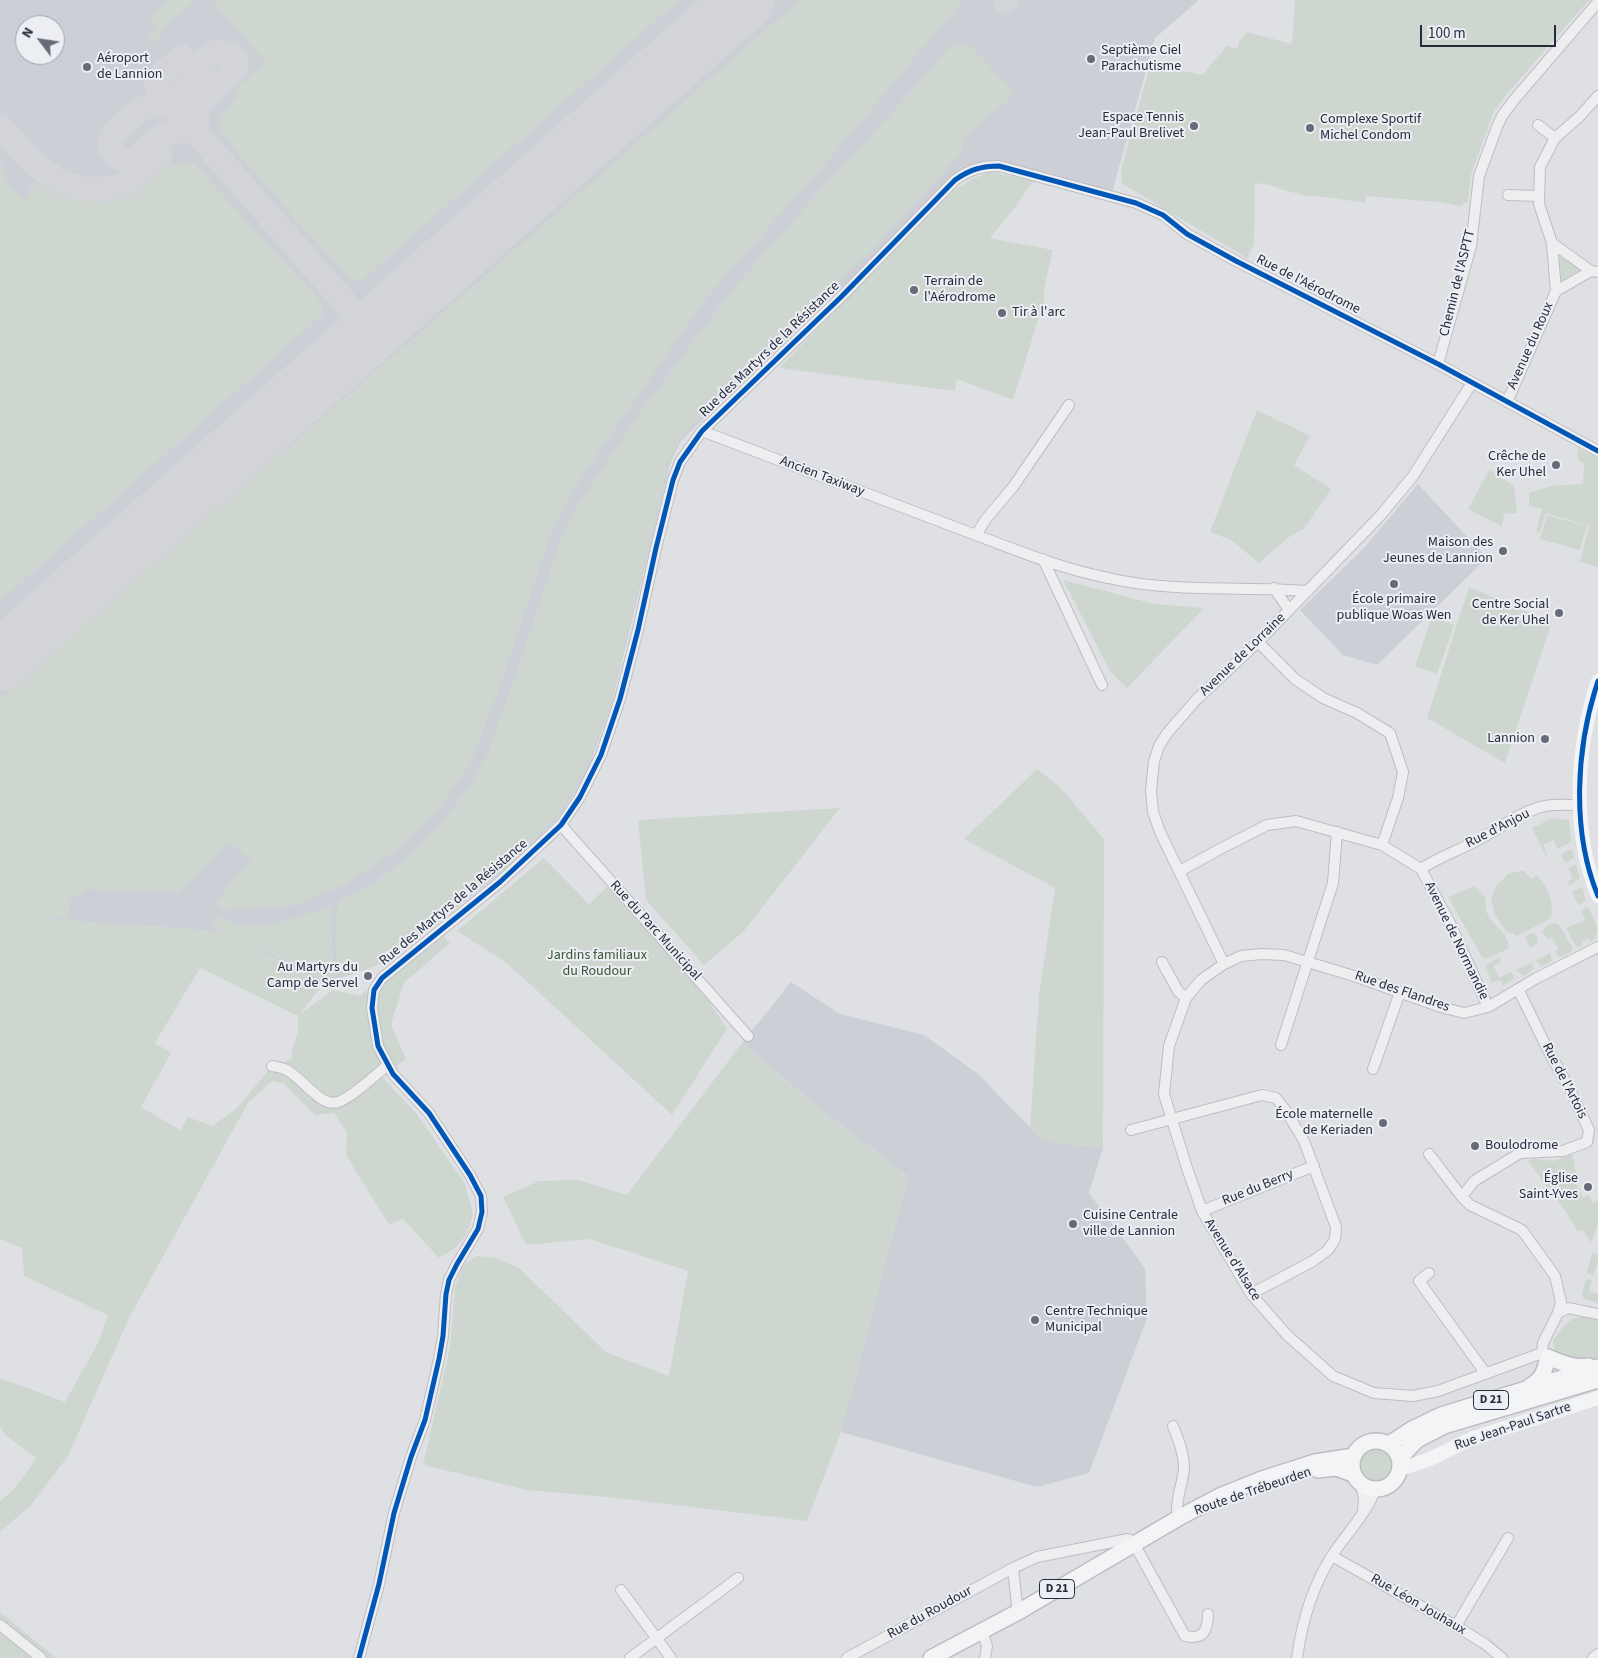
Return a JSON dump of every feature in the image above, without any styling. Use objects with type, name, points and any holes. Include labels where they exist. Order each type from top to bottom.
[{"type":"main road","points":[[1598,681],[1588,716],[1582,750],[1579,805],[1586,859],[1598,896]]},
{"type":"main road","points":[[1522,1391],[1537,1382],[1544,1375],[1545,1355],[1566,1365],[1580,1368],[1598,1366]]},
{"type":"main road","name":"D 21","points":[[1389,1444],[1412,1429],[1441,1415],[1598,1366]]},
{"type":"main road","name":"D 21","points":[[1400,1464],[1417,1440],[1444,1426],[1598,1380]]},
{"type":"main road","name":"Rue Jean-Paul Sartre","points":[[1400,1464],[1430,1459],[1471,1439],[1598,1398]]},
{"type":"main road","points":[[1378,1441],[1389,1444],[1398,1452],[1400,1464],[1398,1477],[1388,1486],[1363,1483],[1352,1463],[1354,1456],[1362,1446],[1369,1442],[1378,1441]]},
{"type":"main road","name":"Route de Trébeurden","points":[[931,1658],[1020,1610],[1182,1516],[1222,1495],[1262,1479],[1315,1462],[1354,1456]]},
{"type":"main road","name":"Route de Trébeurden","points":[[1182,1516],[1275,1481],[1313,1471],[1336,1468],[1363,1483]]},
{"type":"street","name":"Chemin de l'ASPTT","points":[[1438,364],[1471,246],[1479,177],[1493,136],[1502,116],[1514,100],[1598,2]]},
{"type":"street","name":"Avenue du Roux","points":[[1507,402],[1556,291],[1552,243],[1539,204],[1540,167],[1556,138],[1598,96]]},
{"type":"street","points":[[1538,125],[1556,138]]},
{"type":"street","name":"Rue de l'Aérodrome","points":[[999,166],[1150,208],[1163,215],[1187,234],[1236,261],[1438,364],[1598,451]]},
{"type":"street","name":"Rue des Martyrs de la Résistance","points":[[359,1658],[379,1584],[394,1514],[427,1411],[440,1359],[449,1280],[478,1229],[482,1212],[481,1196],[470,1175],[429,1113],[393,1074],[378,1046],[372,1008],[374,990],[382,978],[500,882],[561,825],[580,796],[601,755],[627,673],[673,480],[680,462],[702,431],[841,297],[955,180],[974,168],[999,166]]},
{"type":"street","points":[[1508,195],[1539,196]]},
{"type":"street","name":"Avenue du Roux","points":[[1552,243],[1594,272],[1556,291]]},
{"type":"street","name":"Avenue de Lorraine","points":[[1224,964],[1160,832],[1153,812],[1151,790],[1154,761],[1159,746],[1168,732],[1197,700],[1258,642],[1380,516],[1413,476],[1472,383]]},
{"type":"street","points":[[976,534],[1013,487],[1069,405]]},
{"type":"street","name":"Ancien Taxiway","points":[[702,431],[943,523],[1043,559],[1108,578],[1164,587],[1274,588],[1308,591]]},
{"type":"street","points":[[1043,559],[1102,685]]},
{"type":"street","points":[[1274,588],[1289,610]]},
{"type":"street","points":[[1258,642],[1295,679],[1322,698],[1357,713],[1390,733],[1403,772],[1398,798],[1382,845]]},
{"type":"street","name":"Rue d'Anjou","points":[[1421,869],[1436,859],[1477,841],[1538,808],[1579,805]]},
{"type":"street","name":"Avenue de Normandie","points":[[1180,871],[1220,848],[1267,825],[1296,821],[1382,845],[1421,869],[1450,923],[1488,1006]]},
{"type":"street","name":"Rue du Parc Municipal","points":[[561,825],[748,1036]]},
{"type":"street","points":[[1281,1045],[1333,882],[1337,832]]},
{"type":"street","name":"Rue des Flandres","points":[[1224,964],[1241,956],[1262,954],[1284,955],[1464,1013],[1488,1006],[1598,947]]},
{"type":"street","points":[[1162,962],[1178,991],[1186,998]]},
{"type":"street","name":"Avenue d'Alsace","points":[[1224,964],[1201,980],[1186,998],[1169,1046],[1164,1094],[1202,1211],[1251,1294],[1287,1335],[1333,1376],[1374,1393],[1413,1396],[1438,1390],[1545,1355]]},
{"type":"street","name":"Rue de l'Artois","points":[[1518,989],[1589,1130],[1587,1142]]},
{"type":"street","points":[[1373,1069],[1400,992]]},
{"type":"street","points":[[272,1066],[287,1070],[317,1095],[336,1103],[346,1098],[388,1065]]},
{"type":"street","points":[[1131,1130],[1262,1095],[1276,1098],[1286,1111],[1304,1141],[1314,1166],[1336,1227],[1335,1239],[1328,1250],[1313,1261],[1251,1294]]},
{"type":"street","points":[[1462,1197],[1474,1181],[1520,1153],[1562,1151],[1598,1137]]},
{"type":"street","points":[[1429,1154],[1462,1197],[1470,1204],[1522,1230],[1556,1276],[1561,1302],[1543,1343],[1545,1355]]},
{"type":"street","name":"Rue du Berry","points":[[1202,1211],[1314,1166]]},
{"type":"street","points":[[1429,1273],[1419,1281],[1486,1374]]},
{"type":"street","points":[[1558,1312],[1568,1308],[1598,1314]]},
{"type":"street","points":[[1173,1426],[1182,1453],[1184,1469],[1177,1497],[1177,1510],[1182,1516]]},
{"type":"street","points":[[1363,1483],[1363,1512]]},
{"type":"street","points":[[1297,1658],[1308,1608],[1319,1578],[1332,1556],[1371,1501],[1363,1483]]},
{"type":"street","points":[[1456,1626],[1508,1538]]},
{"type":"street","name":"Rue du Roudour","points":[[847,1658],[1037,1556],[1128,1539],[1136,1543]]},
{"type":"street","points":[[1136,1543],[1184,1636],[1193,1638],[1200,1636],[1208,1625],[1208,1614]]},
{"type":"street","name":"Rue Léon Jouhaux","points":[[1332,1556],[1456,1626],[1485,1644],[1502,1658]]},
{"type":"street","points":[[1013,1568],[1017,1605],[1020,1610]]},
{"type":"street","points":[[630,1658],[738,1578]]},
{"type":"street","points":[[621,1590],[672,1658]]},
{"type":"street","points":[[0,1625],[41,1658]]},
{"type":"street","points":[[982,1630],[987,1646],[985,1658]]},
{"type":"street","points":[[1593,1658],[1598,1654]]},
{"type":"shaded area","name":"Aéroport de Lannion","points":[[0,0],[1199,0],[1155,38],[1111,196],[999,166],[955,180],[681,441],[670,464],[612,702],[587,772],[559,817],[511,865],[387,962],[323,984],[232,936],[212,931],[42,919],[0,991]]},
{"type":"shaded area","name":"École primaire publique Woas Wen","points":[[1418,484],[1487,558],[1377,665],[1343,655],[1300,610],[1363,549]]},
{"type":"shaded area","name":"Centre Technique Municipal","points":[[791,982],[840,1014],[924,1035],[978,1074],[1043,1141],[1103,1148],[1089,1193],[1145,1268],[1147,1318],[1089,1473],[1037,1487],[841,1432],[908,1176],[829,1116],[742,1043]]},
{"type":"green space","points":[[169,0],[196,0],[159,32],[162,35],[152,44],[147,37],[157,27],[149,17]]},
{"type":"green space","points":[[212,0],[679,0],[361,281],[350,279],[269,189],[222,132],[220,119],[222,114],[238,96],[234,90],[266,62]]},
{"type":"green space","points":[[800,0],[963,0],[837,150],[707,297],[575,487],[551,533],[501,684],[470,764],[436,812],[390,855],[342,886],[295,905],[226,910],[215,903],[251,859],[229,843],[179,892],[89,889],[69,901],[69,919],[41,918],[0,987],[0,700]]},
{"type":"green space","name":"Complexe Sportif Michel Condom","points":[[1295,0],[1589,0],[1494,111],[1471,174],[1468,201],[1460,206],[1438,202],[1366,196],[1365,203],[1308,196],[1270,185],[1255,183],[1254,244],[1247,258],[1126,186],[1122,183],[1121,170],[1149,69],[1159,63],[1162,67],[1202,75],[1227,46],[1238,49],[1239,42],[1247,32],[1292,44]]},
{"type":"green space","points":[[957,45],[972,47],[1015,94],[966,136],[960,154],[875,247],[680,439],[668,465],[611,702],[585,771],[557,816],[510,865],[387,961],[344,976],[337,960],[335,940],[339,903],[343,898],[378,880],[412,854],[443,822],[469,787],[487,756],[558,546],[579,503],[640,413],[733,289],[946,51]]},
{"type":"green space","points":[[0,162],[8,184],[26,200],[33,182],[67,199],[112,202],[148,184],[171,164],[194,164],[321,302],[324,313],[0,601]]},
{"type":"green space","points":[[990,172],[1033,181],[990,238],[1053,250],[1044,289],[1044,301],[1013,400],[957,379],[955,391],[779,368],[953,191],[972,179]]},
{"type":"green space","points":[[1559,256],[1581,269],[1557,284]]},
{"type":"green space","points":[[1257,410],[1310,436],[1294,465],[1331,489],[1304,529],[1289,537],[1259,563],[1231,540],[1210,532]]},
{"type":"green space","points":[[1578,448],[1598,458],[1598,567],[1580,562],[1589,526],[1546,513],[1540,533],[1536,532],[1542,509],[1529,506],[1529,493],[1551,486],[1583,484],[1584,464],[1577,459]]},
{"type":"green space","points":[[1489,470],[1514,486],[1517,513],[1504,514],[1502,526],[1468,509]]},
{"type":"green space","points":[[1547,515],[1587,526],[1580,550],[1540,539]]},
{"type":"green space","points":[[1063,580],[1154,604],[1204,608],[1127,688],[1110,671]]},
{"type":"green space","points":[[1469,587],[1552,622],[1505,763],[1427,718]]},
{"type":"green space","points":[[1432,617],[1454,625],[1437,674],[1415,666]]},
{"type":"green space","points":[[1037,769],[1060,787],[1104,839],[1103,1148],[1043,1141],[1030,1128],[1039,995],[1055,888],[964,839]]},
{"type":"green space","points":[[840,808],[744,931],[704,965],[646,900],[638,820]]},
{"type":"green space","points":[[1553,818],[1569,820],[1571,842],[1558,849],[1553,840],[1543,845],[1547,858],[1532,828]]},
{"type":"green space","points":[[1572,849],[1574,858],[1565,863],[1561,854]]},
{"type":"green space","name":"Jardins familiaux du Roudour","points":[[544,858],[589,904],[608,886],[700,988],[727,1029],[672,1115],[504,961],[457,931]]},
{"type":"green space","points":[[1576,865],[1580,878],[1569,886],[1567,882],[1573,878],[1568,868]]},
{"type":"green space","points":[[1524,871],[1532,879],[1537,875],[1541,880],[1549,895],[1552,912],[1551,918],[1517,936],[1505,930],[1495,915],[1491,900],[1495,887],[1508,874]]},
{"type":"green space","points":[[1474,886],[1485,897],[1487,913],[1493,923],[1505,935],[1508,944],[1508,949],[1486,959],[1482,957],[1448,897]]},
{"type":"green space","points":[[1582,887],[1586,901],[1578,905],[1572,892]]},
{"type":"green space","points":[[329,907],[333,914],[332,948],[336,975],[323,981],[268,952],[210,926],[222,916],[238,925],[250,926],[272,924]]},
{"type":"green space","points":[[1588,907],[1598,929],[1595,939],[1591,942],[1589,938],[1581,942],[1582,946],[1579,947],[1576,946],[1566,928],[1585,920],[1581,911]]},
{"type":"green space","points":[[42,919],[212,931],[231,936],[323,984],[300,1014],[333,990],[360,996],[442,935],[450,943],[404,983],[391,1024],[406,1059],[382,1077],[416,1113],[465,1184],[473,1214],[467,1234],[455,1248],[439,1258],[403,1219],[389,1225],[346,1155],[347,1133],[334,1113],[315,1115],[284,1084],[272,1081],[248,1103],[129,1318],[68,1456],[31,1505],[0,1532],[0,1501],[14,1489],[37,1458],[6,1436],[0,1427],[0,1378],[65,1402],[98,1343],[108,1315],[24,1276],[22,1248],[0,1239],[0,991]],"holes":[[[200,968],[298,1016],[298,1032],[292,1050],[292,1059],[272,1066],[236,1109],[212,1126],[188,1117],[180,1130],[141,1107],[171,1053],[155,1043]]]},
{"type":"green space","points":[[1555,923],[1560,926],[1572,947],[1571,952],[1561,957],[1555,951],[1558,949],[1552,937],[1548,939],[1542,932],[1546,926]]},
{"type":"green space","points":[[1534,933],[1537,937],[1537,944],[1530,948],[1525,938],[1529,934]]},
{"type":"green space","points":[[1550,953],[1552,961],[1541,967],[1536,960]]},
{"type":"green space","points":[[1500,957],[1501,962],[1493,966],[1499,978],[1511,972],[1515,978],[1503,986],[1500,980],[1492,983],[1485,966]]},
{"type":"green space","points":[[1531,963],[1534,969],[1523,976],[1516,970]]},
{"type":"green space","points":[[742,1043],[829,1116],[908,1176],[841,1432],[807,1521],[616,1498],[528,1490],[423,1465],[450,1347],[455,1287],[463,1265],[477,1256],[497,1258],[520,1269],[606,1352],[669,1376],[688,1271],[590,1239],[526,1245],[503,1197],[539,1181],[578,1180],[627,1195]]},
{"type":"green space","points":[[1572,1154],[1574,1167],[1579,1176],[1573,1179],[1583,1197],[1589,1195],[1593,1203],[1598,1201],[1598,1224],[1591,1243],[1583,1230],[1578,1231],[1528,1161],[1533,1159],[1554,1161]]},
{"type":"green space","points":[[1592,1253],[1598,1254],[1593,1276],[1587,1273]]},
{"type":"green space","points":[[1586,1279],[1592,1280],[1589,1291],[1598,1294],[1598,1303],[1584,1299],[1582,1294]]},
{"type":"green space","points":[[1583,1316],[1598,1320],[1598,1359],[1576,1361],[1556,1355],[1553,1341],[1556,1336],[1573,1319]]},
{"type":"green space","points":[[1376,1448],[1382,1449],[1387,1453],[1391,1458],[1391,1470],[1387,1475],[1382,1479],[1376,1480],[1370,1479],[1365,1475],[1361,1470],[1360,1464],[1361,1458],[1365,1453],[1370,1449]]},
{"type":"green space","points":[[0,1612],[56,1658],[0,1658]]},
{"type":"taxiway","points":[[181,115],[180,102],[182,94],[187,86],[199,75],[207,57],[218,52],[232,55],[236,60],[236,68],[199,105],[196,115],[197,134]]},
{"type":"taxiway","points":[[178,111],[156,84],[156,80],[182,57]]},
{"type":"taxiway","points":[[197,134],[187,131],[169,133],[154,142],[132,162],[118,157],[110,145],[112,135],[136,113],[152,104],[171,107],[181,115],[354,313],[358,324],[358,333],[356,342],[350,352]]},
{"type":"taxiway","points":[[0,127],[44,171],[69,186],[84,189],[101,189],[128,184],[160,156]]},
{"type":"taxiway","points":[[354,313],[372,319],[391,314]]},
{"type":"runway","points":[[0,661],[744,0]]},
{"type":"cycle path","points":[[359,1658],[379,1584],[394,1513],[411,1457],[425,1420],[443,1336],[449,1280],[478,1229],[482,1212],[481,1196],[470,1175],[429,1113],[393,1074],[378,1046],[372,1008],[374,990],[382,978],[500,882],[561,825],[580,797],[601,755],[620,699],[673,480],[680,462],[702,431],[841,297],[955,180],[976,169],[999,166],[1136,203],[1163,215],[1187,234],[1236,261],[1438,364],[1598,451]]},
{"type":"cycle path","points":[[1598,681],[1585,733],[1580,789],[1580,817],[1584,844],[1589,871],[1598,896]]},
{"type":"place","name":"Septième Ciel Parachutisme","points":[[1091,59]]},
{"type":"place","name":"Aéroport de Lannion","points":[[87,67]]},
{"type":"place","name":"Espace Tennis Jean-Paul Brelivet","points":[[1194,126]]},
{"type":"place","name":"Complexe Sportif Michel Condom","points":[[1310,128]]},
{"type":"place","name":"Terrain de l'Aérodrome","points":[[914,290]]},
{"type":"place","name":"Tir à l'arc","points":[[1002,313]]},
{"type":"place","name":"Crêche de Ker Uhel","points":[[1556,465]]},
{"type":"place","name":"Maison des Jeunes de Lannion","points":[[1503,551]]},
{"type":"place","name":"École primaire publique Woas Wen","points":[[1394,584]]},
{"type":"place","name":"Centre Social de Ker Uhel","points":[[1559,613]]},
{"type":"place","name":"Lannion","points":[[1545,739]]},
{"type":"place","name":"Au Martyrs du Camp de Servel","points":[[368,976]]},
{"type":"place","name":"École maternelle de Keriaden","points":[[1383,1123]]},
{"type":"place","name":"Boulodrome","points":[[1475,1146]]},
{"type":"place","name":"Église Saint-Yves","points":[[1588,1187]]},
{"type":"place","name":"Cuisine Centrale ville de Lannion","points":[[1073,1224]]},
{"type":"place","name":"Centre Technique Municipal","points":[[1035,1320]]}]
